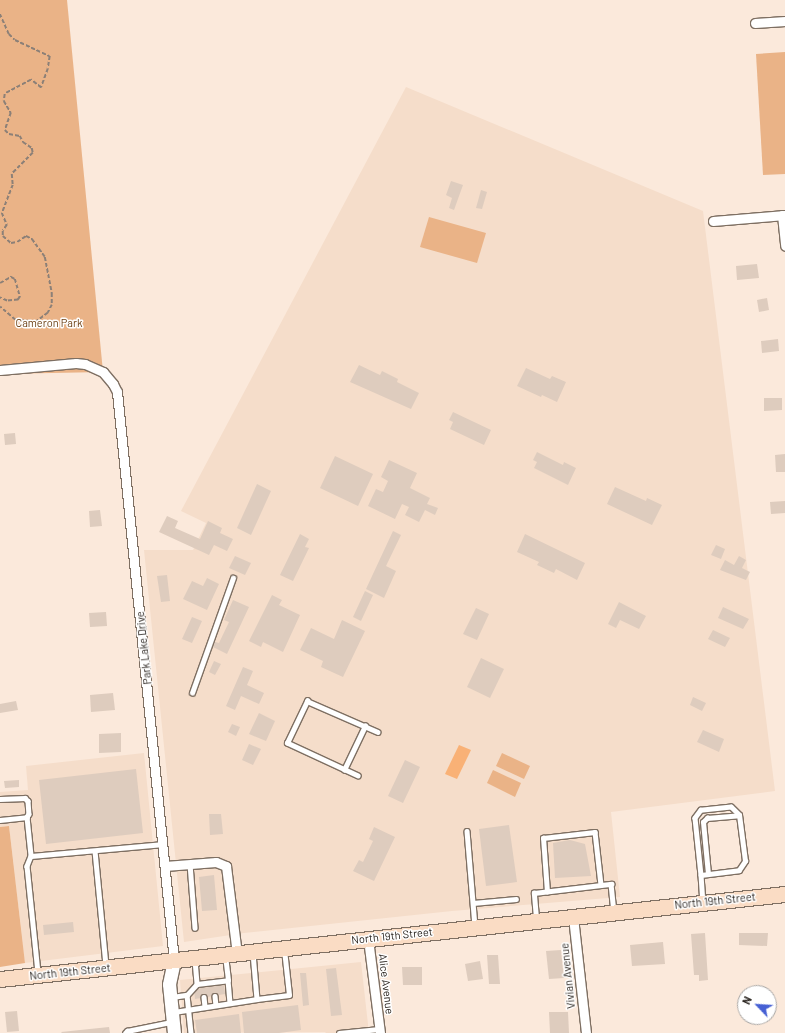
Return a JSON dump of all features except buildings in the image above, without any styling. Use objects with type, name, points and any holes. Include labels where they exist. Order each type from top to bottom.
[{"type":"main road","name":"North 19th Street","points":[[0,979],[785,894]]},
{"type":"street","points":[[755,23],[785,21]]},
{"type":"street","points":[[713,221],[783,215],[785,246]]},
{"type":"street","name":"Park Lake Drive","points":[[0,370],[76,363],[85,364],[103,372],[113,384],[117,392],[174,961],[169,984],[173,1022]]},
{"type":"street","points":[[165,866],[216,862],[226,866],[231,954]]},
{"type":"street","name":"Vivian Avenue","points":[[573,916],[586,1033]]},
{"type":"street","name":"Alice Avenue","points":[[368,939],[379,1031]]},
{"type":"lane","points":[[192,693],[234,578]]},
{"type":"lane","points":[[358,776],[287,743],[307,701],[378,732]]},
{"type":"lane","points":[[344,770],[365,726]]},
{"type":"lane","points":[[0,799],[25,798],[28,801],[29,814],[27,817],[31,856],[27,866],[38,975]]},
{"type":"lane","points":[[701,874],[739,870],[745,861],[739,815],[731,807],[701,810],[695,818],[704,903]]},
{"type":"lane","points":[[708,874],[703,822],[707,818],[739,815]]},
{"type":"lane","points":[[0,820],[27,817]]},
{"type":"lane","points":[[467,831],[475,928]]},
{"type":"lane","points":[[548,892],[543,838],[595,832],[601,885]]},
{"type":"lane","points":[[31,856],[163,844]]},
{"type":"lane","points":[[95,851],[107,968]]},
{"type":"lane","points":[[190,864],[195,928]]},
{"type":"lane","points":[[537,920],[534,893],[601,885],[611,884],[614,912]]},
{"type":"lane","points":[[473,903],[516,899]]},
{"type":"lane","points":[[125,1033],[127,1030],[173,1022],[189,1010],[205,1006],[288,995],[284,948]]},
{"type":"lane","points":[[252,952],[257,999]]},
{"type":"lane","points":[[230,1003],[228,980],[231,954]]},
{"type":"lane","points":[[170,997],[187,995],[197,984],[195,958]]},
{"type":"lane","points":[[197,984],[213,984],[228,980]]},
{"type":"lane","points":[[187,995],[191,1033]]},
{"type":"lane","points":[[215,996],[216,1005]]},
{"type":"lane","points":[[204,998],[205,1006]]},
{"type":"lane","points":[[339,1033],[379,1031]]},
{"type":"path","points":[[0,14],[10,34],[16,40],[50,56],[48,69],[41,88],[31,80],[5,94],[4,101],[11,113],[5,130],[9,134],[20,136],[23,142],[32,148],[33,153],[12,174],[13,185],[2,213],[7,225],[3,231],[3,236],[11,243],[17,242],[26,236],[32,239],[45,256],[52,293],[52,305],[48,313],[36,322],[15,320],[0,307]]},
{"type":"path","points":[[0,283],[11,277],[15,279],[20,297],[18,300],[7,302],[0,298]]},
{"type":"shaded area","points":[[406,87],[703,211],[775,791],[611,812],[620,897],[452,911],[244,933],[184,942],[144,550],[193,550],[206,523],[181,511]]},
{"type":"shaded area","points":[[459,745],[471,750],[457,779],[445,774]]},
{"type":"shaded area","points":[[144,753],[163,946],[25,963],[9,826],[0,827],[0,792],[28,790],[26,766]]},
{"type":"shaded area","points":[[361,962],[369,1033],[184,1033],[180,980]]},
{"type":"green space","name":"Cameron Park","points":[[0,0],[67,0],[103,372],[0,374]]},
{"type":"green space","points":[[785,52],[785,174],[763,175],[756,54]]},
{"type":"green space","points":[[429,217],[486,233],[477,263],[420,247]]},
{"type":"green space","points":[[502,753],[530,766],[524,779],[496,766]]},
{"type":"green space","points":[[493,770],[521,783],[515,797],[487,783]]},
{"type":"green space","points":[[9,826],[25,963],[0,967],[0,827]]}]
